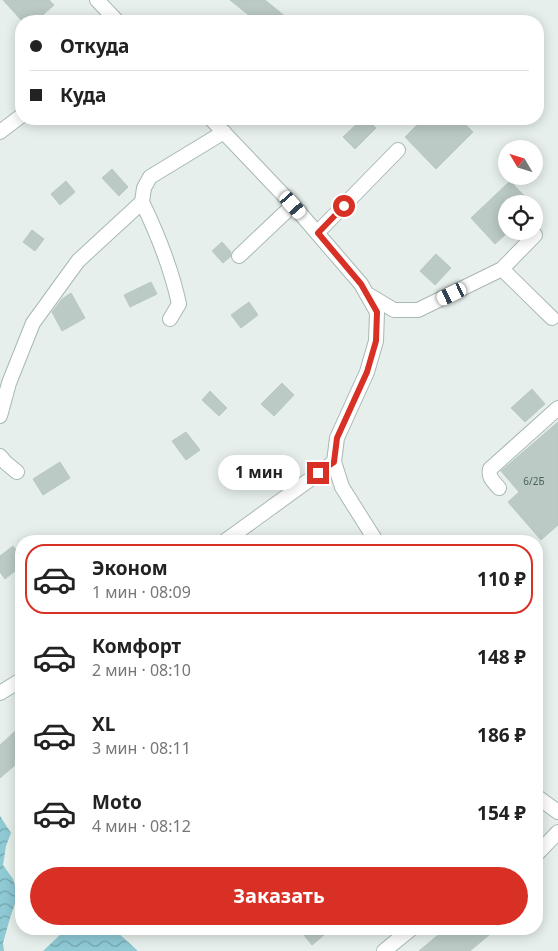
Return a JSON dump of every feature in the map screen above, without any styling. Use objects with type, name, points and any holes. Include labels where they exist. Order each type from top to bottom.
[{"type":"street","points":[[97,0],[112,15]]},
{"type":"street","points":[[0,132],[15,121]]},
{"type":"street","points":[[170,319],[179,304],[173,275],[160,238],[142,202],[144,188],[150,177],[215,125]]},
{"type":"street","points":[[219,125],[318,233],[361,284],[377,312],[376,341],[367,372],[337,438],[334,462],[342,487],[372,535]]},
{"type":"street","points":[[318,233],[398,150]]},
{"type":"street","points":[[0,416],[9,383],[33,323],[78,261],[142,202]]},
{"type":"street","points":[[239,256],[293,205]]},
{"type":"street","points":[[366,293],[394,310],[418,310],[502,269],[530,240]]},
{"type":"street","points":[[502,269],[552,318]]},
{"type":"street","points":[[500,488],[491,479],[490,469],[558,408]]},
{"type":"street","points":[[0,456],[17,472]]},
{"type":"street","points":[[233,535],[334,462]]},
{"type":"street","points":[[0,693],[15,684]]},
{"type":"street","points":[[543,801],[558,812]]},
{"type":"street","points":[[543,848],[558,832]]},
{"type":"street","points":[[384,951],[404,935]]},
{"type":"water","points":[[0,816],[11,833],[6,846],[3,865],[13,879],[15,885],[15,904],[3,943],[4,951],[0,951]]},
{"type":"water","points":[[60,935],[120,935],[138,951],[43,951]]},
{"type":"building","points":[[3,0],[49,0],[54,5],[43,15],[17,15]]},
{"type":"building","points":[[230,0],[265,0],[284,15],[249,15]]},
{"type":"building","points":[[356,125],[373,125],[376,128],[355,149],[343,137]]},
{"type":"building","points":[[417,125],[466,125],[473,132],[436,169],[405,137]]},
{"type":"building","points":[[112,169],[128,187],[119,196],[102,178]]},
{"type":"building","points":[[66,181],[75,192],[60,205],[51,194]]},
{"type":"building","points":[[506,185],[514,185],[523,195],[498,195],[499,240],[495,244],[471,218]]},
{"type":"building","points":[[32,230],[44,239],[35,251],[23,242]]},
{"type":"building","points":[[222,242],[231,252],[230,257],[223,263],[212,251]]},
{"type":"building","points":[[436,254],[451,268],[435,285],[420,271]]},
{"type":"building","points":[[151,282],[157,294],[130,307],[124,295]]},
{"type":"building","points":[[71,293],[85,318],[62,331],[52,312],[62,299]]},
{"type":"building","points":[[249,302],[258,315],[241,328],[231,315]]},
{"type":"building","points":[[282,383],[294,395],[274,416],[261,404]]},
{"type":"building","points":[[532,389],[545,404],[525,422],[511,408]]},
{"type":"building","points":[[210,391],[227,408],[219,416],[202,400]]},
{"type":"building","points":[[558,422],[558,525],[543,538],[543,535],[537,535],[508,502],[519,492],[501,471]]},
{"type":"building","points":[[186,432],[200,450],[186,460],[172,441]]},
{"type":"building","points":[[60,462],[70,478],[43,495],[33,479]]},
{"type":"building","points":[[13,546],[15,548],[15,571],[5,579],[0,572],[0,556]]},
{"type":"building","points":[[15,731],[15,765],[0,778],[0,745]]},
{"type":"building","points":[[304,935],[324,935],[312,945]]},
{"type":"building","points":[[438,935],[489,935],[470,951],[419,951]]},
{"type":"route","points":[[318,473],[334,462],[337,438],[367,372],[376,341],[377,312],[361,284],[318,233],[344,206]]}]
